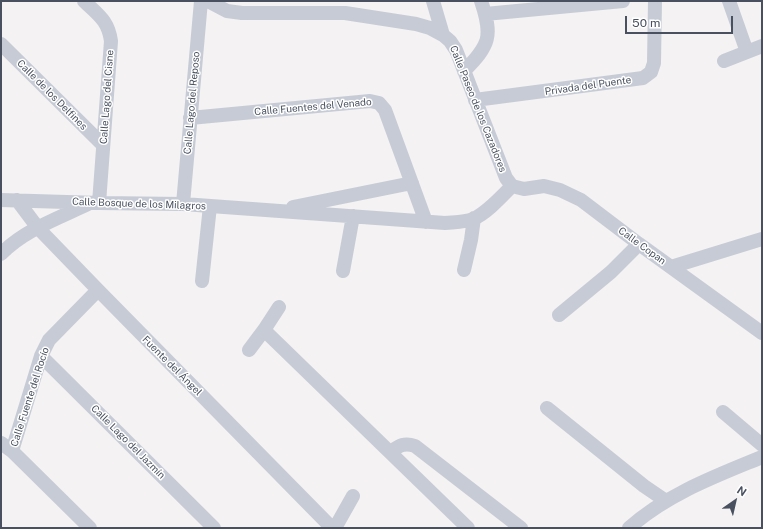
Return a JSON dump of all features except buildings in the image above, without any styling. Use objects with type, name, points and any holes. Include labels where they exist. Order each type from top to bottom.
[{"type":"street","name":"Calle Lago del Cisne","points":[[84,1],[105,21],[110,30],[111,41],[103,145],[95,203]]},
{"type":"street","name":"Calle Lago del Reposo","points":[[183,204],[201,1]]},
{"type":"street","name":"Calle Paseo de los Cazadores","points":[[208,1],[227,11],[242,13],[345,7],[416,24],[443,34],[456,50],[506,178],[512,186]]},
{"type":"street","points":[[433,1],[443,34]]},
{"type":"street","points":[[464,71],[478,57],[488,39],[485,14],[481,1]]},
{"type":"street","points":[[485,14],[623,1]]},
{"type":"street","name":"Privada del Puente","points":[[476,100],[643,78],[651,72],[654,63],[655,1]]},
{"type":"street","points":[[729,1],[747,52]]},
{"type":"street","name":"Calle de los Delfines","points":[[1,44],[103,145]]},
{"type":"street","points":[[724,61],[762,46]]},
{"type":"street","name":"Calle Fuentes del Venado","points":[[190,118],[370,101],[379,103],[385,110],[426,222]]},
{"type":"street","name":"Calle Bosque de los Milagros","points":[[277,210],[412,183]]},
{"type":"street","points":[[464,270],[471,240],[474,218],[494,204],[512,186]]},
{"type":"street","name":"Calle Copan","points":[[512,186],[524,189],[544,186],[560,190],[581,200],[638,244],[762,333]]},
{"type":"street","name":"Calle Bosque de los Milagros","points":[[1,200],[183,204],[445,223],[460,222],[474,218]]},
{"type":"street","name":"Fuente del Ángel","points":[[16,200],[38,228],[98,290],[334,528]]},
{"type":"street","points":[[1,254],[11,244],[38,228],[95,203]]},
{"type":"street","points":[[202,281],[210,206]]},
{"type":"street","points":[[343,271],[353,216]]},
{"type":"street","points":[[671,267],[762,239]]},
{"type":"street","points":[[559,315],[611,272],[638,244]]},
{"type":"street","name":"Calle Fuente del Rocío","points":[[12,451],[41,356],[49,340],[98,290]]},
{"type":"street","points":[[249,350],[279,307]]},
{"type":"street","points":[[264,330],[468,528]]},
{"type":"street","name":"Calle Lago del Jazmín","points":[[41,356],[214,528]]},
{"type":"street","points":[[547,408],[644,486],[666,501]]},
{"type":"street","points":[[629,528],[640,518],[666,501],[711,478],[762,449],[724,412]]},
{"type":"street","points":[[1,443],[12,451],[90,528]]},
{"type":"street","points":[[390,452],[400,445],[407,444],[415,446],[521,528]]},
{"type":"street","points":[[334,528],[353,496]]}]
